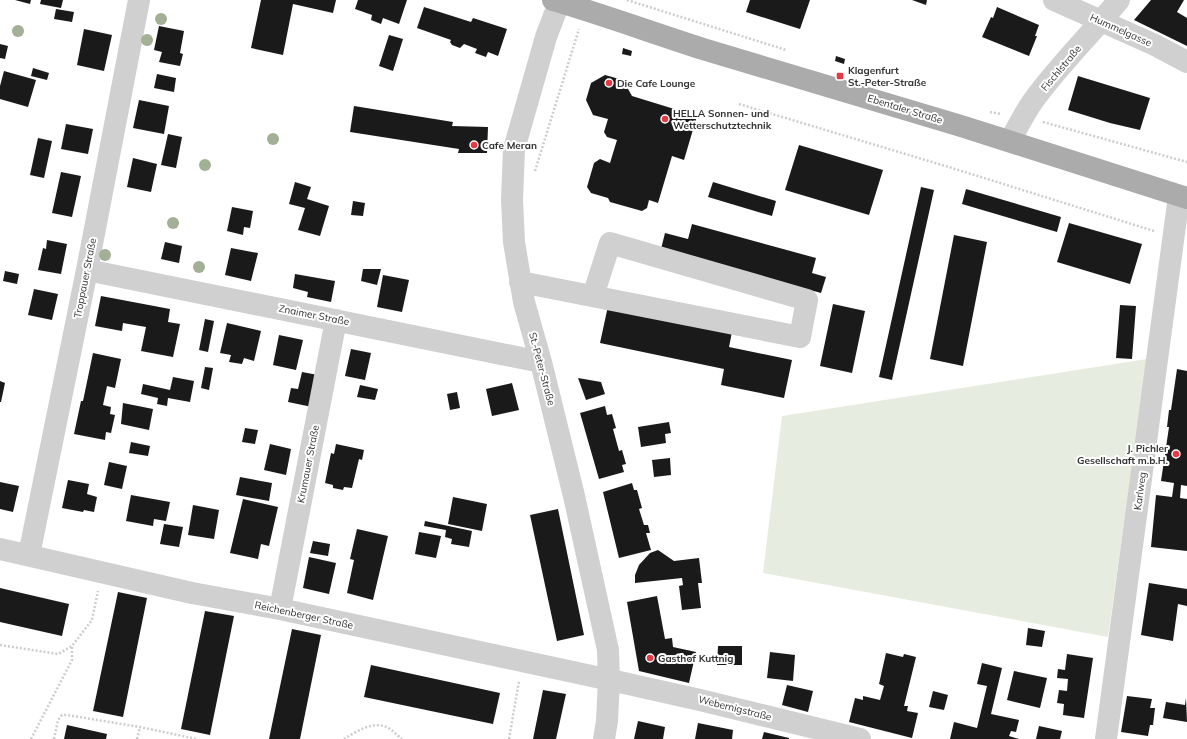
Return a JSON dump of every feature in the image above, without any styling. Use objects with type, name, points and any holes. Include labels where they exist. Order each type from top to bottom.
[{"type":"main road","name":"Ebentaler Straße","points":[[558,1],[586,9],[661,36],[1010,142],[1183,197]]},
{"type":"street","name":"Troppauer Straße","points":[[29,555],[87,270],[139,0]]},
{"type":"street","name":"Hummelgasse","points":[[1054,0],[1154,45],[1187,62]]},
{"type":"street","name":"Fischlstraße","points":[[1010,142],[1022,118],[1033,101],[1060,67],[1119,0]]},
{"type":"street","name":"St.-Peter-Straße","points":[[558,1],[546,37],[514,149],[512,200],[514,242],[527,319],[541,362],[574,496],[608,650],[609,680],[607,721],[604,739]]},
{"type":"street","name":"Karlweg","points":[[1106,739],[1174,237],[1183,197]]},
{"type":"street","points":[[520,282],[800,337],[807,300],[610,243],[593,296]]},
{"type":"street","name":"Znaimer Straße","points":[[87,270],[541,362]]},
{"type":"street","name":"Krumauer Straße","points":[[280,609],[336,320]]},
{"type":"street","name":"Reichenberger Straße","points":[[0,549],[192,593],[280,609],[609,680]]},
{"type":"street","name":"Webernigstraße","points":[[609,680],[700,700],[860,739]]},
{"type":"path","points":[[627,0],[791,52]]},
{"type":"path","points":[[534,173],[586,9]]},
{"type":"path","points":[[738,104],[952,168],[1174,237]]},
{"type":"path","points":[[989,112],[1051,124],[1187,162]]},
{"type":"path","points":[[0,645],[58,654],[72,646],[92,620],[102,572]]},
{"type":"path","points":[[31,739],[72,660],[72,646]]},
{"type":"path","points":[[509,739],[523,661]]},
{"type":"path","points":[[54,739],[58,720],[62,715],[73,715],[196,739]]},
{"type":"path","points":[[344,739],[358,730],[374,724],[388,728],[402,739]]},
{"type":"path","points":[[137,739],[140,727]]},
{"type":"shaded area","points":[[1147,359],[1108,637],[763,573],[782,416]]},
{"type":"building","points":[[15,0],[31,0],[30,4]]},
{"type":"building","points":[[41,0],[63,0],[61,8],[40,4]]},
{"type":"building","points":[[261,0],[336,0],[333,13],[293,4],[283,55],[251,48]]},
{"type":"building","points":[[358,0],[407,0],[399,24],[383,18],[381,24],[371,20],[372,15],[355,9]]},
{"type":"building","points":[[750,0],[810,0],[800,29],[746,12]]},
{"type":"building","points":[[912,0],[927,0],[926,5]]},
{"type":"building","points":[[1151,0],[1184,0],[1177,12],[1187,18],[1187,46],[1134,20]]},
{"type":"building","points":[[424,7],[471,22],[473,18],[507,29],[498,56],[488,52],[486,57],[475,53],[477,49],[464,44],[460,48],[452,45],[450,42],[451,40],[417,28]]},
{"type":"building","points":[[997,7],[1039,25],[1035,36],[1037,36],[1029,56],[982,37],[991,17],[993,18]]},
{"type":"building","points":[[56,9],[74,12],[72,22],[54,19]]},
{"type":"building","points":[[159,26],[184,31],[180,53],[183,54],[180,66],[159,62],[162,52],[154,50]]},
{"type":"building","points":[[84,29],[112,35],[104,71],[77,65]]},
{"type":"building","points":[[389,35],[403,39],[393,71],[379,66]]},
{"type":"building","points":[[0,44],[8,46],[5,59],[0,58]]},
{"type":"building","points":[[623,48],[632,51],[631,56],[622,54]]},
{"type":"building","points":[[836,56],[845,59],[844,64],[835,61]]},
{"type":"building","points":[[33,68],[49,73],[47,80],[31,76]]},
{"type":"building","points":[[4,71],[36,80],[28,107],[0,99],[0,86]]},
{"type":"building","points":[[157,74],[176,78],[174,92],[154,88]]},
{"type":"building","points":[[605,75],[623,80],[632,96],[697,116],[684,160],[672,156],[658,203],[649,200],[647,208],[642,211],[610,202],[608,198],[591,193],[587,187],[594,163],[600,159],[610,163],[617,140],[607,137],[604,132],[608,119],[593,115],[586,100],[591,83]]},
{"type":"building","points":[[1078,76],[1150,98],[1140,130],[1110,123],[1068,110]]},
{"type":"building","points":[[139,100],[169,106],[164,134],[133,128]]},
{"type":"building","points":[[354,106],[453,122],[452,126],[488,127],[487,153],[458,153],[459,149],[350,132]]},
{"type":"building","points":[[66,124],[93,129],[88,154],[61,149]]},
{"type":"building","points":[[168,134],[182,137],[176,168],[161,165]]},
{"type":"building","points":[[38,138],[52,141],[44,178],[30,175]]},
{"type":"building","points":[[799,145],[883,170],[869,215],[785,190]]},
{"type":"building","points":[[133,158],[157,164],[151,192],[127,187]]},
{"type":"building","points":[[61,172],[81,176],[72,217],[52,213]]},
{"type":"building","points":[[295,182],[311,187],[307,199],[329,206],[320,236],[298,230],[305,208],[289,204]]},
{"type":"building","points":[[713,182],[776,201],[772,216],[708,197]]},
{"type":"building","points":[[921,187],[934,190],[892,380],[879,377]]},
{"type":"building","points":[[966,189],[1061,217],[1057,232],[962,204]]},
{"type":"building","points":[[353,201],[365,203],[363,216],[351,215]]},
{"type":"building","points":[[232,207],[253,211],[250,228],[244,227],[243,235],[227,231]]},
{"type":"building","points":[[1069,223],[1142,244],[1130,284],[1057,262]]},
{"type":"building","points":[[692,224],[816,258],[812,273],[826,277],[821,293],[661,249],[665,233],[688,239]]},
{"type":"building","points":[[954,235],[987,242],[963,366],[930,359]]},
{"type":"building","points":[[47,240],[67,244],[61,274],[38,270],[43,248],[46,249]]},
{"type":"building","points":[[165,242],[182,246],[179,263],[161,259]]},
{"type":"building","points":[[231,248],[258,253],[251,281],[225,275]]},
{"type":"building","points":[[363,269],[381,269],[377,285],[361,281]]},
{"type":"building","points":[[5,271],[19,274],[17,284],[3,281]]},
{"type":"building","points":[[295,274],[335,281],[331,302],[307,297],[308,292],[293,288]]},
{"type":"building","points":[[383,275],[409,280],[402,312],[377,307]]},
{"type":"building","points":[[34,289],[58,294],[52,320],[28,315]]},
{"type":"building","points":[[101,296],[170,309],[168,322],[180,324],[173,357],[141,351],[146,327],[123,323],[122,331],[95,326]]},
{"type":"building","points":[[833,304],[865,311],[852,373],[820,366]]},
{"type":"building","points":[[1120,305],[1136,306],[1132,359],[1116,358]]},
{"type":"building","points":[[608,306],[732,332],[729,347],[792,360],[784,398],[721,385],[724,369],[600,343]]},
{"type":"building","points":[[205,319],[214,321],[208,352],[199,350]]},
{"type":"building","points":[[227,323],[261,331],[254,361],[244,358],[242,364],[229,362],[231,355],[220,353]]},
{"type":"building","points":[[279,335],[303,340],[296,370],[273,365]]},
{"type":"building","points":[[351,349],[371,353],[365,380],[345,376]]},
{"type":"building","points":[[93,353],[121,359],[115,388],[107,386],[103,405],[111,407],[110,414],[115,415],[111,433],[106,432],[105,440],[74,434],[81,401],[83,401]]},
{"type":"building","points":[[205,367],[213,368],[209,390],[201,388]]},
{"type":"building","name":"J. Pichler Gesellschaft m.b.H.","points":[[1177,369],[1187,371],[1187,486],[1181,485],[1180,498],[1187,499],[1187,551],[1151,547],[1156,495],[1172,497],[1174,483],[1161,481],[1169,427],[1167,427],[1169,410],[1171,410]]},
{"type":"building","points":[[302,372],[318,375],[312,407],[288,402],[291,388],[298,389]]},
{"type":"building","points":[[173,377],[194,381],[190,402],[168,398],[167,406],[157,404],[158,398],[141,394],[143,384],[170,390]]},
{"type":"building","points":[[578,378],[601,382],[605,394],[586,400]]},
{"type":"building","points":[[0,381],[5,383],[1,402],[0,402]]},
{"type":"building","points":[[512,383],[519,410],[492,416],[486,389]]},
{"type":"building","points":[[360,385],[378,389],[375,400],[357,397]]},
{"type":"building","points":[[457,392],[460,408],[450,410],[447,394]]},
{"type":"building","points":[[123,403],[153,409],[149,430],[121,424]]},
{"type":"building","points":[[605,406],[607,415],[612,414],[616,428],[613,429],[619,451],[622,450],[626,464],[622,465],[624,472],[599,479],[580,413]]},
{"type":"building","points":[[669,422],[671,433],[665,434],[666,443],[641,447],[638,427]]},
{"type":"building","points":[[245,428],[258,430],[255,444],[242,442]]},
{"type":"building","points":[[131,442],[150,446],[148,456],[129,453]]},
{"type":"building","points":[[270,444],[291,449],[286,475],[264,470]]},
{"type":"building","points":[[336,444],[364,450],[362,460],[359,459],[352,488],[344,487],[343,490],[333,488],[333,485],[325,483],[331,453],[334,454]]},
{"type":"building","points":[[670,458],[671,475],[654,477],[652,460]]},
{"type":"building","points":[[109,462],[127,466],[122,489],[104,485]]},
{"type":"building","points":[[240,477],[272,483],[269,501],[236,495]]},
{"type":"building","points":[[68,480],[89,484],[87,494],[97,497],[94,512],[84,510],[83,512],[62,508]]},
{"type":"building","points":[[0,482],[19,486],[13,512],[0,509]]},
{"type":"building","points":[[632,483],[634,490],[637,490],[642,508],[639,509],[644,525],[648,525],[650,533],[646,533],[651,550],[619,558],[603,492]]},
{"type":"building","points":[[131,495],[170,502],[166,521],[154,519],[153,526],[126,521]]},
{"type":"building","points":[[453,497],[487,504],[482,531],[448,524]]},
{"type":"building","points":[[243,499],[278,507],[269,546],[261,544],[258,559],[230,553]]},
{"type":"building","points":[[193,505],[219,510],[214,539],[188,535]]},
{"type":"building","points":[[558,509],[584,635],[557,641],[530,515]]},
{"type":"building","points":[[425,521],[472,531],[469,547],[451,544],[452,539],[445,537],[446,530],[424,526]]},
{"type":"building","points":[[164,524],[183,527],[179,547],[160,544]]},
{"type":"building","points":[[357,529],[388,536],[373,600],[347,593],[354,560],[350,559]]},
{"type":"building","points":[[419,532],[441,536],[436,558],[415,554]]},
{"type":"building","points":[[313,541],[330,544],[328,556],[310,553]]},
{"type":"building","points":[[658,550],[674,561],[699,558],[702,583],[698,583],[701,608],[682,610],[679,586],[683,585],[682,578],[635,583],[635,575],[639,565],[650,553]]},
{"type":"building","points":[[309,557],[336,563],[329,594],[303,588]]},
{"type":"building","points":[[1149,583],[1187,589],[1187,606],[1178,604],[1173,641],[1141,635]]},
{"type":"building","points":[[0,588],[69,604],[62,636],[0,622]]},
{"type":"building","points":[[118,592],[147,598],[123,717],[93,711]]},
{"type":"building","points":[[657,596],[665,639],[672,638],[673,647],[696,652],[689,683],[639,671],[627,602]]},
{"type":"building","points":[[205,611],[234,616],[210,735],[181,729]]},
{"type":"building","points":[[1028,628],[1045,631],[1042,647],[1026,645]]},
{"type":"building","points":[[292,629],[321,635],[300,739],[269,739]]},
{"type":"building","points":[[718,646],[742,646],[742,665],[717,665]]},
{"type":"building","points":[[770,652],[795,655],[793,681],[767,678]]},
{"type":"building","points":[[886,653],[903,657],[904,654],[916,657],[904,706],[908,706],[907,711],[918,713],[912,738],[849,722],[855,698],[863,700],[863,696],[880,700],[884,686],[879,684]]},
{"type":"building","points":[[1067,654],[1093,658],[1084,718],[1063,715],[1064,704],[1057,703],[1059,690],[1067,691],[1068,679],[1057,678],[1058,669],[1065,670]]},
{"type":"building","points":[[982,663],[1002,668],[991,714],[1019,720],[1016,732],[1011,731],[1009,736],[1019,739],[950,739],[954,722],[977,728],[987,686],[977,684]]},
{"type":"building","points":[[371,665],[500,693],[493,724],[364,697]]},
{"type":"building","points":[[1014,671],[1047,678],[1040,708],[1007,700]]},
{"type":"building","points":[[787,685],[813,691],[808,712],[782,705]]},
{"type":"building","points":[[543,690],[566,694],[556,739],[533,739]]},
{"type":"building","points":[[933,691],[948,695],[944,710],[929,707]]},
{"type":"building","points":[[1127,696],[1152,699],[1150,708],[1155,708],[1153,725],[1150,725],[1148,736],[1121,732]]},
{"type":"building","points":[[1186,698],[1187,722],[1163,718],[1166,702],[1185,705]]},
{"type":"building","points":[[638,721],[665,727],[663,739],[634,739]]},
{"type":"building","points":[[698,723],[733,730],[732,739],[695,739]]},
{"type":"building","points":[[67,725],[107,734],[106,739],[64,739]]},
{"type":"building","points":[[1039,726],[1062,731],[1060,739],[1036,739]]},
{"type":"building","points":[[764,732],[789,738],[789,739],[762,739]]},
{"type":"place","name":"Klagenfurt St.-Peter-Straße","points":[[840,76]]},
{"type":"place","name":"Die Cafe Lounge","points":[[609,83]]},
{"type":"place","name":"HELLA Sonnen- und Wetterschutztechnik","points":[[665,119]]},
{"type":"place","name":"Cafe Meran","points":[[474,145]]},
{"type":"place","name":"J. Pichler Gesellschaft m.b.H.","points":[[1176,454]]},
{"type":"place","name":"Gasthof Kuttnig","points":[[650,658]]}]
